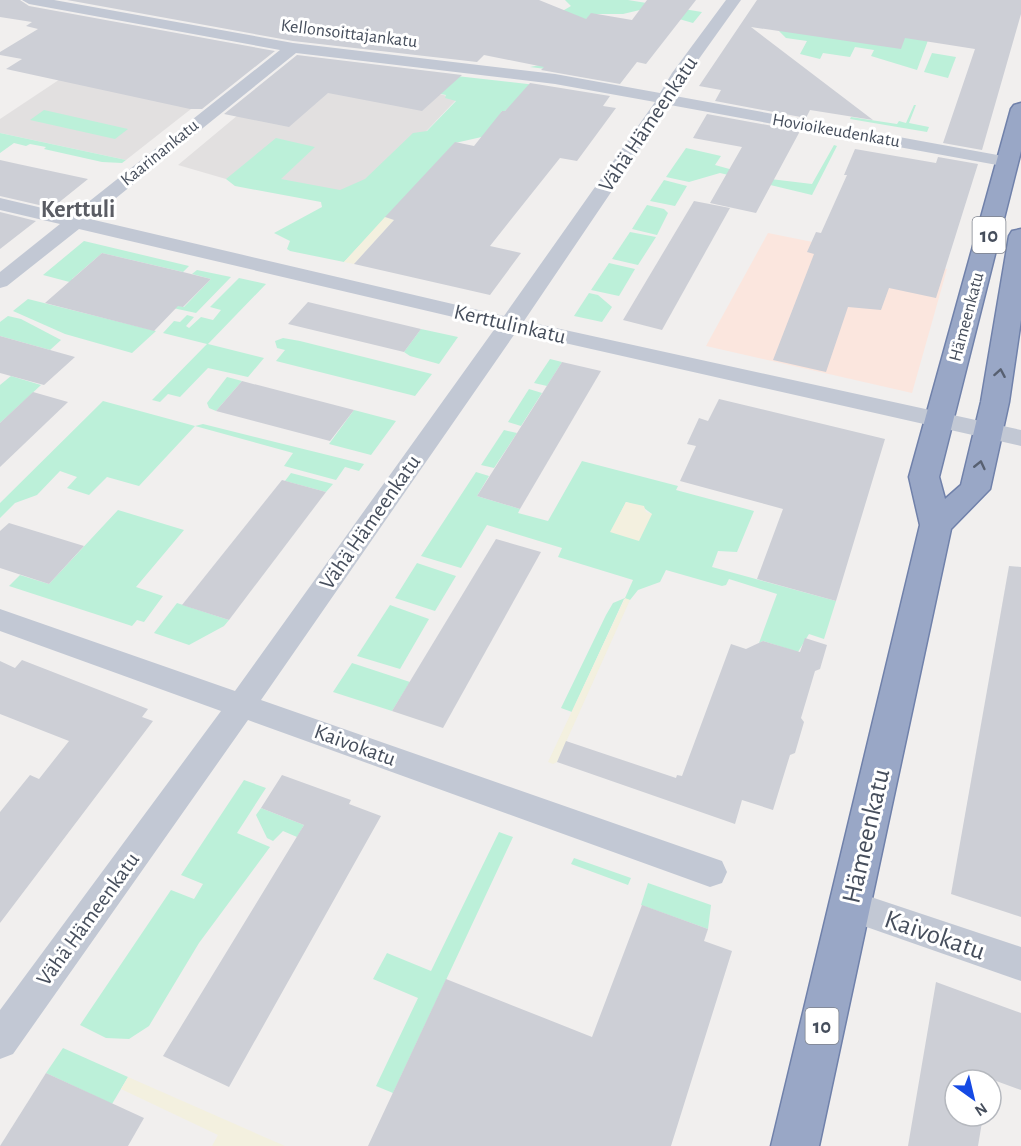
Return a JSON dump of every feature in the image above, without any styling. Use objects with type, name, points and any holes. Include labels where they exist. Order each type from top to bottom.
[{"type":"highway","name":"Hämeenkatu","points":[[795,1146],[936,525],[924,477],[1021,109]]},
{"type":"highway","name":"Hämeenkatu","points":[[936,525],[975,489],[988,430],[1021,236]]},
{"type":"street","name":"Kellonsoittajankatu","points":[[29,0],[293,48],[529,75],[665,99]]},
{"type":"street","name":"Vähä Hämeenkatu","points":[[0,1041],[242,704],[653,121],[678,76],[734,0]]},
{"type":"street","name":"Kaarinankatu","points":[[0,282],[293,48]]},
{"type":"street","name":"Hovioikeudenkatu","points":[[665,99],[1008,162]]},
{"type":"street","name":"Kerttulinkatu","points":[[0,204],[509,324],[1021,438]]},
{"type":"street","name":"Kaivokatu","points":[[0,620],[710,872]]},
{"type":"street","name":"Kaivokatu","points":[[850,906],[1021,964]]},
{"type":"shaded area","points":[[134,30],[261,54],[126,160],[0,133],[0,119]]},
{"type":"shaded area","points":[[304,60],[456,100],[371,189],[321,199],[226,179],[178,165]]},
{"type":"shaded area","points":[[768,233],[947,269],[912,393],[706,346]]},
{"type":"green space","points":[[565,0],[628,0],[702,12],[693,23],[644,9],[623,14],[591,14],[544,64],[554,70],[530,67],[540,65],[559,13],[571,6]]},
{"type":"green space","points":[[937,16],[917,70],[871,56],[874,50],[855,47],[850,57],[823,53],[820,59],[800,54],[807,41],[786,38],[779,31],[784,26]]},
{"type":"green space","points":[[932,53],[956,57],[948,78],[924,72]]},
{"type":"green space","points":[[394,69],[536,85],[505,111],[502,111],[486,136],[455,143],[344,262],[290,251],[287,249],[290,241],[274,233],[322,207],[321,202],[235,186],[226,179],[276,138],[315,147],[281,179],[340,190],[365,179],[413,133],[427,131],[456,101],[445,98],[446,95],[378,82]]},
{"type":"green space","points":[[916,105],[909,123],[929,127],[927,132],[850,119],[851,117],[897,124],[899,121],[906,123]]},
{"type":"green space","points":[[44,110],[128,129],[115,139],[30,120]]},
{"type":"green space","points":[[0,133],[126,160],[122,163],[102,162],[44,149],[46,147],[14,143],[0,153]]},
{"type":"green space","points":[[834,145],[837,146],[812,195],[720,173],[689,182],[666,177],[686,148],[721,156],[715,165],[762,178],[812,184]]},
{"type":"green space","points":[[664,180],[687,186],[675,206],[650,201]]},
{"type":"green space","points":[[647,205],[664,209],[668,213],[657,235],[632,229]]},
{"type":"green space","points":[[630,232],[656,237],[638,265],[612,259]]},
{"type":"green space","points":[[84,241],[189,266],[183,272],[102,253],[72,279],[96,289],[43,275]]},
{"type":"green space","points":[[609,263],[635,269],[619,296],[591,290]]},
{"type":"green space","points":[[197,270],[231,277],[196,313],[145,302],[155,300],[184,307],[211,279],[192,274]]},
{"type":"green space","points":[[239,278],[266,284],[208,344],[264,358],[248,377],[208,368],[180,397],[168,394],[160,402],[152,400],[207,344],[163,333],[174,321],[180,322],[187,315],[194,317],[186,326],[189,328],[201,317],[213,320],[221,310],[210,307]]},
{"type":"green space","points":[[589,293],[598,295],[612,307],[602,322],[574,316]]},
{"type":"green space","points":[[28,299],[156,331],[132,353],[65,334],[13,311]]},
{"type":"green space","points":[[8,316],[21,319],[61,340],[50,350],[0,336],[0,322]]},
{"type":"green space","points":[[421,329],[458,337],[439,364],[410,356],[404,352]]},
{"type":"green space","points":[[283,338],[432,374],[415,396],[276,361],[285,350],[277,348],[275,341]]},
{"type":"green space","points":[[550,359],[562,362],[547,386],[534,383]]},
{"type":"green space","points":[[11,376],[41,385],[0,423],[0,385]]},
{"type":"green space","points":[[227,377],[242,381],[216,411],[209,408],[207,403]]},
{"type":"green space","points":[[529,389],[542,393],[521,426],[508,422]]},
{"type":"green space","points":[[103,401],[195,426],[139,486],[107,477],[89,495],[67,488],[77,477],[60,471],[37,495],[15,503],[0,518],[0,503]]},
{"type":"green space","points":[[354,410],[396,421],[371,455],[329,444]]},
{"type":"green space","points":[[203,424],[364,464],[359,471],[345,467],[336,480],[284,466],[293,453],[195,426]]},
{"type":"green space","points":[[504,430],[517,433],[494,468],[481,465]]},
{"type":"green space","points":[[582,461],[678,486],[676,490],[754,511],[737,552],[718,551],[712,567],[836,601],[824,639],[809,634],[798,652],[763,641],[759,643],[777,594],[729,579],[726,585],[722,586],[666,570],[660,582],[638,590],[630,600],[624,599],[572,712],[561,708],[606,615],[613,603],[625,598],[633,580],[558,557],[562,548],[487,525],[461,568],[421,556],[476,472],[489,476],[477,496],[520,509],[518,513],[548,521]],"holes":[[[626,502],[644,508],[652,514],[611,532]]]},
{"type":"green space","points":[[291,473],[333,484],[326,492],[285,481]]},
{"type":"green space","points":[[118,510],[184,530],[136,587],[163,596],[144,622],[137,620],[132,626],[9,586],[20,575],[49,584]]},
{"type":"green space","points":[[417,563],[456,576],[435,611],[395,598]]},
{"type":"green space","points":[[177,603],[229,620],[224,626],[189,645],[154,633]]},
{"type":"green space","points":[[390,605],[429,619],[400,669],[357,656]]},
{"type":"green space","points":[[352,663],[410,682],[392,711],[333,692]]},
{"type":"green space","points":[[244,780],[266,788],[237,833],[270,847],[199,943],[149,1026],[129,1039],[106,1038],[80,1025],[171,890],[194,899],[203,884],[181,875]]},
{"type":"green space","points":[[261,808],[304,825],[297,837],[283,831],[273,841],[267,838],[256,815]]},
{"type":"green space","points":[[499,832],[513,837],[393,1093],[376,1086],[418,998],[373,979],[387,953],[431,971]]},
{"type":"green space","points":[[574,858],[631,878],[628,885],[571,864]]},
{"type":"green space","points":[[648,883],[711,905],[708,929],[641,905]]},
{"type":"green space","points":[[63,1048],[128,1077],[112,1104],[46,1073]]},
{"type":"sand","points":[[385,217],[394,220],[354,264],[344,262]]},
{"type":"sand","points":[[626,502],[644,506],[646,512],[652,514],[639,541],[610,532]]},
{"type":"sand","points":[[625,598],[630,600],[557,762],[553,764],[548,762]]},
{"type":"sand","points":[[128,1077],[285,1146],[212,1146],[218,1135],[121,1089]]},
{"type":"building","points":[[0,0],[20,0],[29,6],[275,51],[202,109],[190,109],[6,69],[22,59],[0,55],[0,52],[38,29],[26,26],[32,22],[0,17]]},
{"type":"building","points":[[67,0],[539,0],[586,19],[591,13],[632,20],[647,0],[696,0],[646,64],[637,62],[620,84],[541,70],[544,67],[484,55],[477,62],[293,41]]},
{"type":"building","points":[[757,0],[1021,0],[1021,14],[982,150],[943,143],[975,49],[905,38],[901,49],[751,27],[873,120],[810,110],[806,118],[715,101],[721,90],[699,86]]},
{"type":"building","points":[[297,55],[462,75],[422,111],[328,93],[289,127],[224,114]]},
{"type":"building","points":[[530,83],[610,96],[603,106],[616,108],[577,161],[560,158],[490,246],[521,253],[490,295],[354,264],[394,220],[385,217],[455,142],[474,146],[502,111],[505,111]]},
{"type":"building","points":[[707,114],[800,131],[756,213],[710,203],[742,147],[693,138]]},
{"type":"building","points":[[855,149],[936,163],[938,157],[978,164],[936,298],[889,288],[881,310],[848,307],[826,372],[773,360],[814,254],[807,252],[816,232],[821,233],[847,175],[844,175]]},
{"type":"building","points":[[0,160],[88,179],[52,208],[0,196]]},
{"type":"building","points":[[694,201],[730,208],[662,330],[623,320]]},
{"type":"building","points":[[0,212],[36,221],[0,249]]},
{"type":"building","points":[[102,253],[211,279],[183,307],[178,306],[154,331],[45,303]]},
{"type":"building","points":[[308,302],[421,329],[404,352],[288,324]]},
{"type":"building","points":[[0,336],[75,357],[44,385],[0,373]]},
{"type":"building","points":[[562,362],[601,371],[520,509],[477,496]]},
{"type":"building","points":[[242,381],[354,410],[330,441],[216,411]]},
{"type":"building","points":[[33,392],[68,402],[0,467],[0,423]]},
{"type":"building","points":[[719,399],[885,439],[836,601],[757,579],[783,509],[680,481],[696,446],[687,444],[699,418],[708,421]]},
{"type":"building","points":[[282,480],[326,492],[229,620],[182,605]]},
{"type":"building","points":[[9,523],[84,546],[49,584],[0,568],[0,531]]},
{"type":"building","points":[[496,539],[541,552],[443,728],[392,711]]},
{"type":"building","points":[[1009,566],[1021,567],[1021,917],[951,894]]},
{"type":"building","points":[[805,638],[827,645],[820,669],[815,671],[801,718],[804,722],[795,753],[790,755],[773,810],[742,800],[735,824],[557,762],[566,741],[676,778],[677,775],[682,776],[731,644],[746,649],[763,641],[800,652]]},
{"type":"building","points":[[22,660],[148,709],[142,717],[153,721],[0,923],[0,812],[30,775],[39,779],[69,741],[0,714],[0,661],[15,668]]},
{"type":"building","points":[[282,775],[351,800],[349,804],[381,816],[229,1087],[163,1056],[304,825],[261,808]]},
{"type":"building","points":[[642,905],[708,929],[704,941],[732,951],[671,1146],[368,1146],[446,979],[592,1037]]},
{"type":"building","points":[[936,982],[1021,1013],[1021,1090],[1003,1083],[1003,1068],[943,1068],[943,1128],[981,1128],[978,1146],[908,1146]]},
{"type":"building","points":[[46,1073],[144,1118],[128,1146],[0,1146]]},
{"type":"district","name":"Kerttuli","points":[[78,210]]}]
